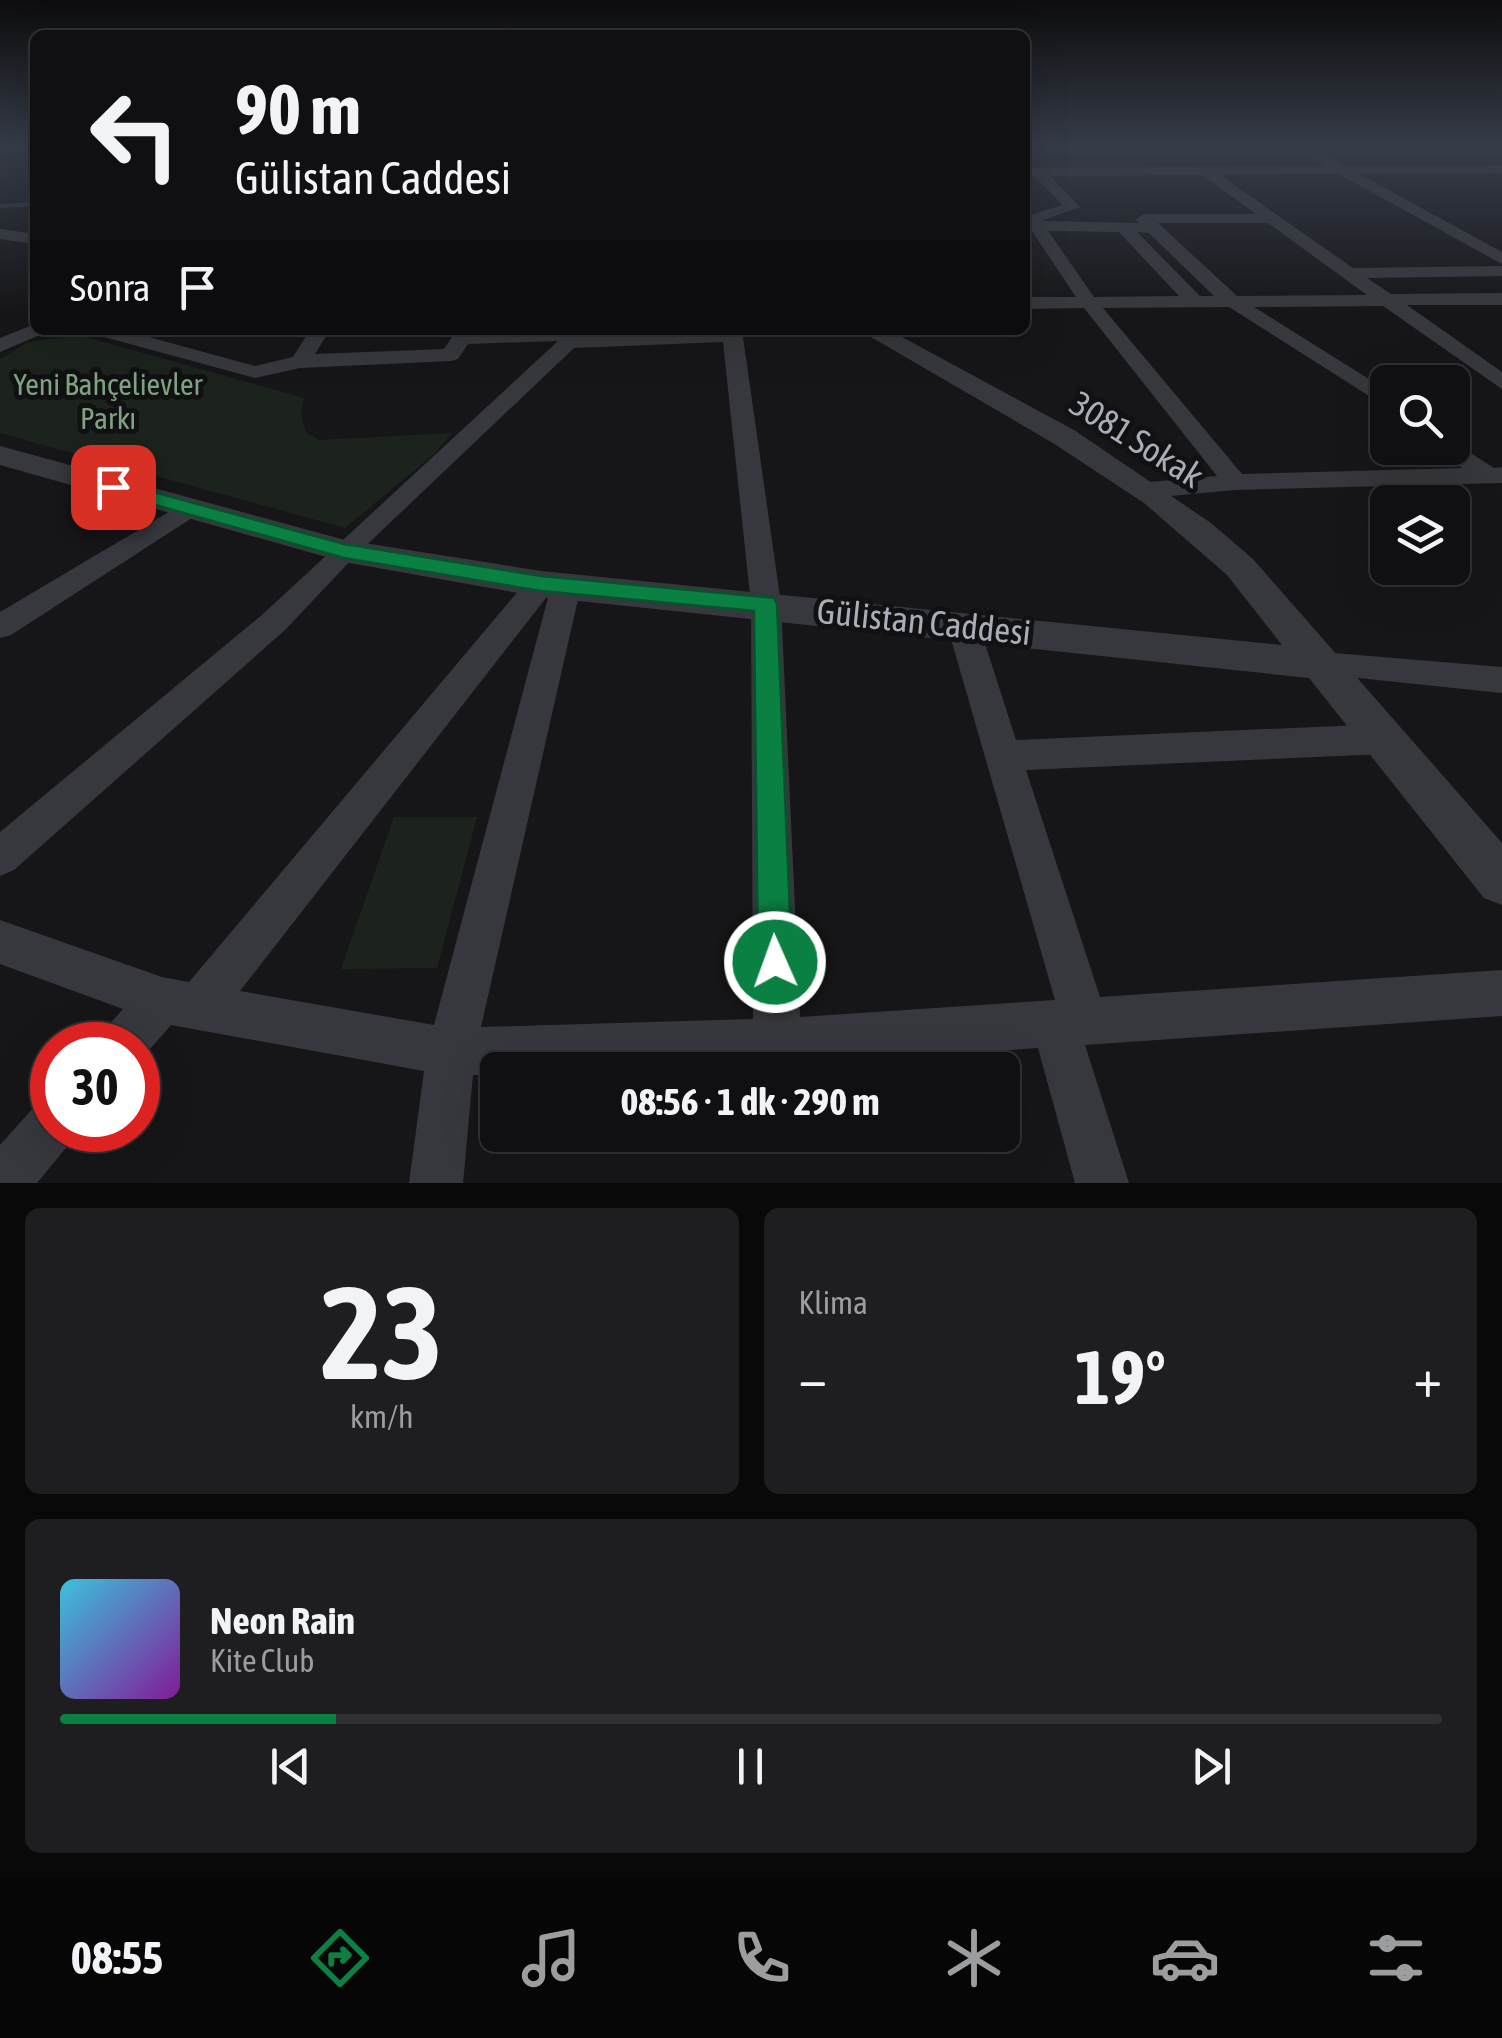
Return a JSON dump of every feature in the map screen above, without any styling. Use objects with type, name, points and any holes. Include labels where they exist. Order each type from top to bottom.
[{"type":"street","points":[[1030,222],[1079,207],[1074,203]]},
{"type":"street","points":[[1251,203],[1497,375]]},
{"type":"street","points":[[1399,203],[1502,259]]},
{"type":"street","points":[[1111,210],[1148,223],[1226,296],[1370,388]]},
{"type":"street","points":[[1030,222],[1122,227],[1272,218]]},
{"type":"street","points":[[1030,222],[1090,304],[1235,482]]},
{"type":"street","points":[[1122,227],[1197,304]]},
{"type":"street","points":[[0,234],[30,238]]},
{"type":"street","points":[[1348,273],[1502,272]]},
{"type":"street","points":[[1030,303],[1242,304],[1502,298]]},
{"type":"street","points":[[1280,302],[1353,376]]},
{"type":"street","points":[[0,346],[18,332]]},
{"type":"street","points":[[118,335],[254,372],[300,362],[451,354],[461,335]]},
{"type":"street","points":[[300,362],[317,335]]},
{"type":"street","points":[[518,335],[627,335]]},
{"type":"street","points":[[733,335],[766,604],[777,1042]]},
{"type":"street","name":"3081 Sokak","points":[[880,335],[1150,490],[1195,523],[1240,567],[1502,881]]},
{"type":"street","points":[[0,856],[274,622],[344,551],[574,336]]},
{"type":"street","name":"Gülistan Caddesi","points":[[0,455],[344,551],[553,585],[1502,680]]},
{"type":"street","points":[[1470,460],[1495,476]]},
{"type":"street","points":[[1150,490],[1235,482],[1495,476]]},
{"type":"street","points":[[0,626],[189,508]]},
{"type":"street","points":[[155,1022],[180,1004],[553,585]]},
{"type":"street","points":[[436,1183],[451,1052],[553,585]]},
{"type":"street","points":[[963,625],[1003,756],[1070,1022],[1102,1183]]},
{"type":"street","points":[[1003,756],[1384,739]]},
{"type":"street","points":[[0,942],[180,1004],[451,1052],[777,1042],[1502,993]]},
{"type":"street","points":[[2,1183],[30,1151]]},
{"type":"green space","name":"Yeni Bahçelievler Parkı","points":[[79,335],[304,398],[301,416],[306,432],[319,440],[452,433],[434,454],[345,528],[0,433],[0,359],[28,342]]},
{"type":"green space","points":[[394,817],[477,817],[437,968],[341,969]]},
{"type":"waterway","points":[[0,206],[30,204]]},
{"type":"route","points":[[113,487],[344,551],[541,584],[766,604],[775,962]]}]
